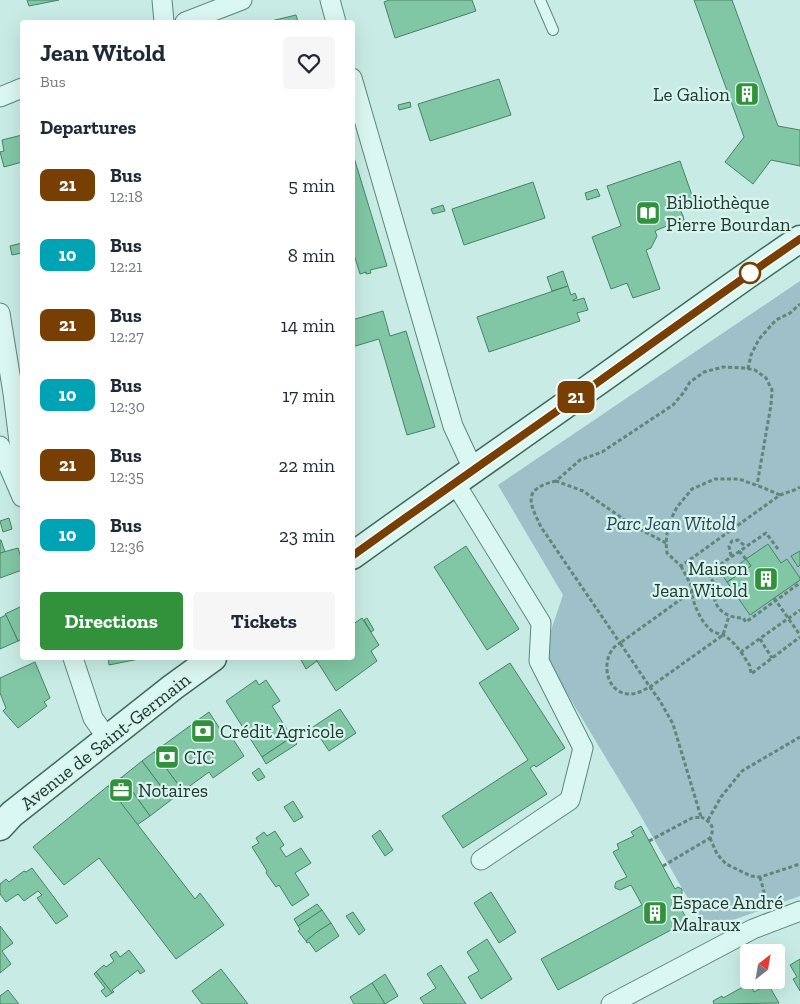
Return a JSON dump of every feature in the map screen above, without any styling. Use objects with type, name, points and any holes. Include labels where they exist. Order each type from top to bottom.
[{"type":"main road","points":[[355,554],[738,281],[800,239]]},
{"type":"main road","name":"Avenue de Saint-Germain","points":[[0,827],[12,814],[107,738],[210,660]]},
{"type":"street","points":[[162,0],[164,20]]},
{"type":"street","points":[[190,20],[242,0]]},
{"type":"street","points":[[330,0],[335,20]]},
{"type":"street","points":[[355,88],[453,426],[464,476],[541,623],[539,661],[583,748],[570,800],[481,860]]},
{"type":"street","points":[[0,97],[20,89]]},
{"type":"street","points":[[0,313],[20,454]]},
{"type":"street","points":[[0,446],[20,492]]},
{"type":"street","points":[[74,660],[93,718],[107,738]]},
{"type":"street","points":[[611,1004],[744,933],[800,911]]},
{"type":"lane","points":[[540,0],[553,30]]},
{"type":"path","points":[[748,369],[751,355],[759,339],[776,320],[790,313],[800,304]]},
{"type":"path","points":[[702,817],[672,724],[660,701],[542,526],[532,507],[531,497],[533,491],[544,484],[556,481],[580,460],[602,452],[673,405],[690,382],[704,372],[723,367],[755,370],[766,378],[772,390],[758,485]]},
{"type":"path","points":[[775,600],[800,636],[751,674],[750,666],[733,643],[714,632],[701,619],[691,592],[693,589],[681,566],[667,553],[666,543],[668,525],[677,507],[692,489],[715,479],[739,479],[780,495]]},
{"type":"path","points":[[556,481],[582,491],[632,525],[666,543]]},
{"type":"path","points":[[681,566],[780,495],[797,490],[800,487]]},
{"type":"path","points":[[778,549],[766,532],[708,573],[715,585],[713,592],[718,608],[726,615],[734,618],[743,618],[746,622],[800,583]]},
{"type":"path","points":[[727,533],[732,541]]},
{"type":"path","points":[[731,556],[728,546],[732,541],[738,540],[745,546]]},
{"type":"path","points":[[739,551],[746,559]]},
{"type":"path","points":[[713,592],[691,592],[616,645],[609,656],[606,671],[614,688],[628,694],[650,687],[723,636],[729,616]]},
{"type":"path","points":[[741,652],[800,610]]},
{"type":"path","points":[[760,639],[772,658]]},
{"type":"path","points":[[708,820],[721,797],[742,771],[800,737]]},
{"type":"path","points":[[649,841],[692,818],[702,817],[711,824],[710,838],[717,854],[726,864],[751,876],[760,877],[800,864]]},
{"type":"path","points":[[663,866],[710,838]]},
{"type":"path","points":[[760,877],[764,892],[760,926]]},
{"type":"green space","name":"Parc Jean Witold","points":[[800,281],[800,896],[733,920],[707,932],[635,806],[543,654],[563,595],[498,485]]},
{"type":"building","points":[[27,0],[59,0],[29,6]]},
{"type":"building","points":[[389,0],[472,0],[476,11],[395,38],[384,2]]},
{"type":"building","name":"Le Galion","points":[[694,0],[732,0],[778,126],[800,130],[800,166],[771,160],[753,184],[725,162],[744,137]]},
{"type":"building","points":[[296,15],[297,20],[275,20]]},
{"type":"building","points":[[499,79],[511,115],[430,141],[418,104]]},
{"type":"building","points":[[410,102],[411,107],[399,110],[398,105]]},
{"type":"building","points":[[20,136],[20,163],[4,167],[0,152],[4,151],[2,140]]},
{"type":"building","points":[[355,161],[387,266],[370,270],[371,273],[360,274],[355,258]]},
{"type":"building","points":[[680,161],[694,201],[679,207],[683,216],[668,221],[669,225],[655,231],[657,236],[651,248],[646,250],[660,289],[633,298],[627,283],[611,289],[592,237],[621,226],[607,186]]},
{"type":"building","points":[[533,182],[545,218],[464,245],[452,209]]},
{"type":"building","points":[[597,189],[600,196],[587,200],[585,193]]},
{"type":"building","points":[[443,205],[445,211],[433,214],[431,209]]},
{"type":"building","points":[[683,216],[684,220],[669,225],[668,221]]},
{"type":"building","points":[[20,244],[20,253],[12,255],[10,246]]},
{"type":"building","points":[[563,271],[568,286],[552,291],[547,277]]},
{"type":"building","points":[[568,286],[571,295],[575,293],[577,298],[573,301],[584,298],[588,310],[577,313],[580,321],[489,352],[477,317]]},
{"type":"building","points":[[383,311],[390,336],[406,331],[435,427],[407,435],[379,339],[355,346],[355,319]]},
{"type":"building","points":[[9,518],[12,529],[3,532],[0,521]]},
{"type":"building","points":[[0,540],[5,552],[0,553]]},
{"type":"building","name":"Maison Jean Witold","points":[[768,544],[781,563],[787,559],[800,580],[750,615],[727,582],[751,566],[746,559]]},
{"type":"building","points":[[466,546],[519,629],[487,650],[434,567]]},
{"type":"building","points":[[18,548],[20,571],[0,578],[0,553]]},
{"type":"building","points":[[800,551],[800,565],[798,567],[791,556]]},
{"type":"building","points":[[746,559],[751,566],[727,582],[723,576]]},
{"type":"building","points":[[20,607],[20,640],[18,641],[5,614]]},
{"type":"building","points":[[6,615],[18,641],[0,649],[0,618]]},
{"type":"building","points":[[362,618],[379,645],[371,651],[377,661],[336,691],[316,660],[355,660],[355,623]]},
{"type":"building","points":[[367,618],[374,630],[371,632],[364,620]]},
{"type":"building","points":[[108,660],[134,660],[109,665]]},
{"type":"building","points":[[301,660],[316,660],[317,661],[306,669]]},
{"type":"building","points":[[35,662],[50,698],[44,702],[47,706],[18,728],[3,711],[6,708],[0,693],[0,678]]},
{"type":"building","points":[[510,663],[565,748],[536,767],[534,765],[530,768],[547,794],[463,848],[442,816],[528,760],[479,683]]},
{"type":"building","points":[[256,680],[259,685],[266,680],[280,701],[272,706],[292,737],[262,757],[226,701]]},
{"type":"building","points":[[340,709],[356,733],[329,751],[313,727]]},
{"type":"building","points":[[209,712],[227,740],[231,736],[244,756],[213,778],[209,772],[183,791],[154,752]]},
{"type":"building","points":[[292,737],[297,744],[266,764],[262,757]]},
{"type":"building","points":[[154,752],[183,791],[171,800],[142,761]]},
{"type":"building","points":[[142,761],[171,800],[150,816],[122,777]]},
{"type":"building","points":[[259,768],[265,777],[258,781],[252,773]]},
{"type":"building","points":[[122,777],[150,816],[137,825],[108,786]]},
{"type":"building","points":[[108,786],[195,899],[200,893],[224,925],[176,959],[99,858],[64,885],[33,847]]},
{"type":"building","points":[[293,801],[303,817],[294,822],[284,807]]},
{"type":"building","name":"Espace André Malraux","points":[[641,826],[675,889],[678,887],[682,889],[682,894],[675,898],[688,921],[558,990],[541,959],[642,905],[631,885],[620,890],[615,888],[616,882],[627,877],[613,852],[619,849],[617,844],[634,836],[631,832]]},
{"type":"building","points":[[380,830],[393,850],[385,856],[372,836]]},
{"type":"building","points":[[275,831],[284,845],[280,848],[286,857],[301,848],[311,863],[295,873],[309,895],[292,906],[279,885],[276,887],[266,873],[267,871],[252,847],[259,843],[256,838],[264,832],[267,836]]},
{"type":"building","points":[[32,868],[68,916],[56,924],[37,898],[42,895],[38,891],[24,901],[18,894],[6,902],[0,894],[0,884],[6,879],[9,882],[24,871],[26,872]]},
{"type":"building","points":[[491,892],[516,932],[499,943],[474,903]]},
{"type":"building","points":[[317,904],[322,910],[298,926],[294,919]]},
{"type":"building","points":[[322,910],[331,923],[306,941],[298,931],[300,929],[298,926]]},
{"type":"building","points":[[353,912],[365,930],[359,935],[346,916]]},
{"type":"building","points":[[331,923],[339,936],[316,952],[309,942],[307,943],[306,941]]},
{"type":"building","points":[[0,926],[13,943],[2,951],[11,964],[0,973]]},
{"type":"building","points":[[487,939],[512,979],[481,999],[468,977],[479,971],[467,952]]},
{"type":"building","points":[[129,950],[145,971],[140,974],[138,970],[112,990],[114,992],[112,993],[96,972],[104,965],[106,967],[114,961],[110,955],[116,951],[120,957]]},
{"type":"building","points":[[800,959],[800,991],[793,979],[797,977],[790,965]]},
{"type":"building","points":[[441,965],[466,1004],[424,1004],[420,998],[436,988],[427,974]]},
{"type":"building","points":[[221,969],[248,1004],[202,1004],[192,991]]},
{"type":"building","points":[[96,972],[112,993],[106,997],[101,991],[105,988],[94,974]]},
{"type":"building","points":[[385,974],[398,996],[385,1004],[372,983]]},
{"type":"building","points":[[372,983],[385,1004],[354,1004],[350,997]]},
{"type":"building","points":[[740,989],[753,989],[754,992],[759,989],[771,989],[779,1003],[714,1004],[713,1001],[722,996],[723,998]]},
{"type":"building","points":[[8,990],[19,1004],[0,1004],[0,996]]},
{"type":"bus line","name":"21","points":[[355,554],[738,281],[800,239]]},
{"type":"place","name":"Le Galion","points":[[747,94]]},
{"type":"place","name":"Bibliothèque Pierre Bourdan","points":[[648,213]]},
{"type":"place","name":"Maison Jean Witold","points":[[766,579]]},
{"type":"place","name":"Crédit Agricole","points":[[203,731]]},
{"type":"place","name":"CIC","points":[[167,757]]},
{"type":"place","name":"Notaires","points":[[121,790]]},
{"type":"place","name":"Espace André Malraux","points":[[655,913]]}]
